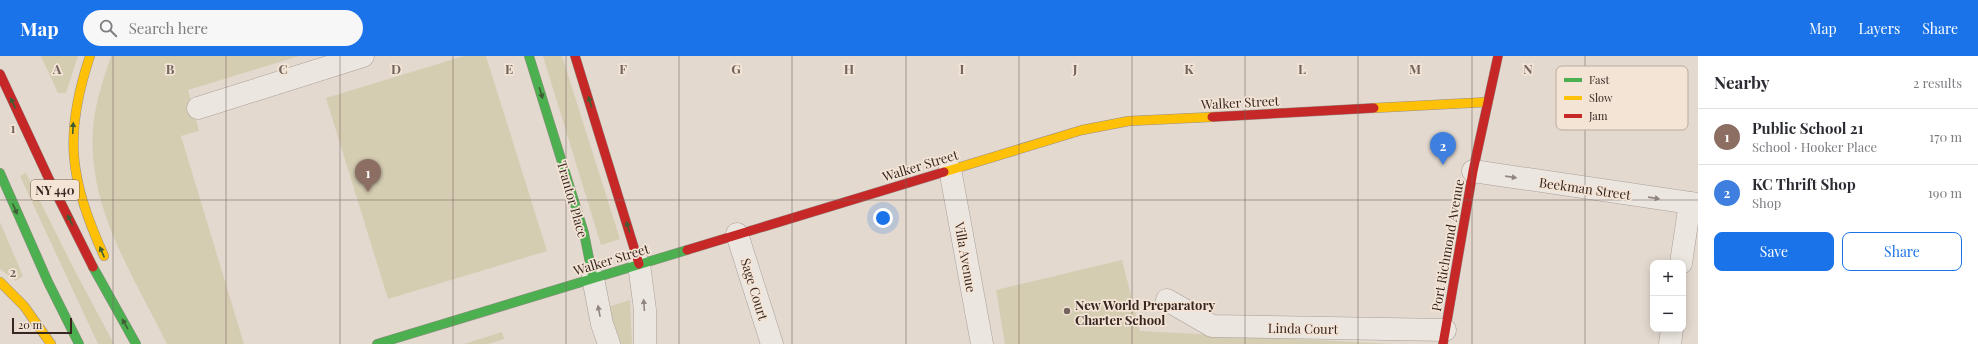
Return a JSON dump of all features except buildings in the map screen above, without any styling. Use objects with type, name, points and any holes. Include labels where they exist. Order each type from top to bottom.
[{"type":"main road","points":[[90,56],[82,79],[75,108],[72,139],[74,167],[84,209],[105,256],[106,263]]},
{"type":"main road","name":"Trantor Place","points":[[529,56],[584,233],[593,278]]},
{"type":"main road","points":[[575,56],[639,264]]},
{"type":"main road","name":"Port Richmond Avenue","points":[[1444,337],[1473,171],[1498,56]]},
{"type":"main road","name":"NY 440","points":[[0,74],[59,199],[113,304],[136,344]]},
{"type":"main road","name":"Walker Street","points":[[377,344],[1082,130],[1129,121],[1488,102]]},
{"type":"main road","name":"NY 440","points":[[0,173],[48,282],[79,344]]},
{"type":"main road","points":[[108,277],[113,304]]},
{"type":"main road","points":[[0,282],[24,306],[51,344]]},
{"type":"street","points":[[198,108],[363,56]]},
{"type":"street","name":"Villa Avenue","points":[[950,169],[982,344]]},
{"type":"street","name":"Beekman Street","points":[[1473,171],[1694,203]]},
{"type":"street","points":[[1683,260],[1694,203]]},
{"type":"street","name":"Sage Court","points":[[737,234],[772,344]]},
{"type":"street","points":[[639,264],[645,310],[645,344]]},
{"type":"street","name":"Trantor Place","points":[[593,278],[602,324],[609,344]]},
{"type":"street","name":"Linda Court","points":[[1167,300],[1212,326],[1444,337]]},
{"type":"street","points":[[1670,344],[1672,332]]},
{"type":"shaded area","points":[[41,56],[78,56],[66,93],[58,93]]},
{"type":"shaded area","points":[[111,56],[299,56],[188,90],[199,131],[181,136],[244,344],[167,344],[115,241],[97,186],[93,158],[93,129],[97,101]]},
{"type":"shaded area","points":[[464,56],[486,56],[547,251],[388,299],[326,98]]},
{"type":"shaded area","points":[[543,56],[562,56],[620,239],[601,245]]},
{"type":"shaded area","points":[[26,173],[75,271],[114,344],[98,344],[20,176]]},
{"type":"shaded area","points":[[0,222],[23,276],[16,281],[0,269]]},
{"type":"shaded area","name":"New World Preparatory Charter School","points":[[1122,260],[1140,331],[1395,344],[1005,344],[996,290]]},
{"type":"shaded area","points":[[630,300],[632,344],[620,344],[608,307]]},
{"type":"shaded area","points":[[502,332],[504,339],[488,344],[464,344]]},
{"type":"traffic: fast","points":[[529,56],[584,233],[593,278]]},
{"type":"traffic: fast","points":[[0,173],[48,282],[79,344]]},
{"type":"traffic: fast","points":[[377,344],[687,250]]},
{"type":"traffic: fast","points":[[93,267],[136,344]]},
{"type":"traffic: slow","points":[[90,56],[81,84],[76,110],[74,158],[84,204],[104,256]]},
{"type":"traffic: slow","points":[[1374,108],[1488,102]]},
{"type":"traffic: slow","points":[[944,172],[1082,130],[1129,121],[1212,117]]},
{"type":"traffic: slow","points":[[0,282],[24,306],[51,344]]},
{"type":"traffic: jam","points":[[575,56],[639,264]]},
{"type":"traffic: jam","points":[[1443,344],[1473,171],[1498,56]]},
{"type":"traffic: jam","points":[[0,74],[48,177],[93,267]]},
{"type":"traffic: jam","points":[[1212,117],[1374,108]]},
{"type":"traffic: jam","points":[[687,250],[944,172]]},
{"type":"place","name":"KC Thrift Shop","points":[[1443,165]]},
{"type":"place","name":"Public School 21","points":[[368,192]]},
{"type":"place","name":"New World Preparatory Charter School","points":[[1067,311]]}]
